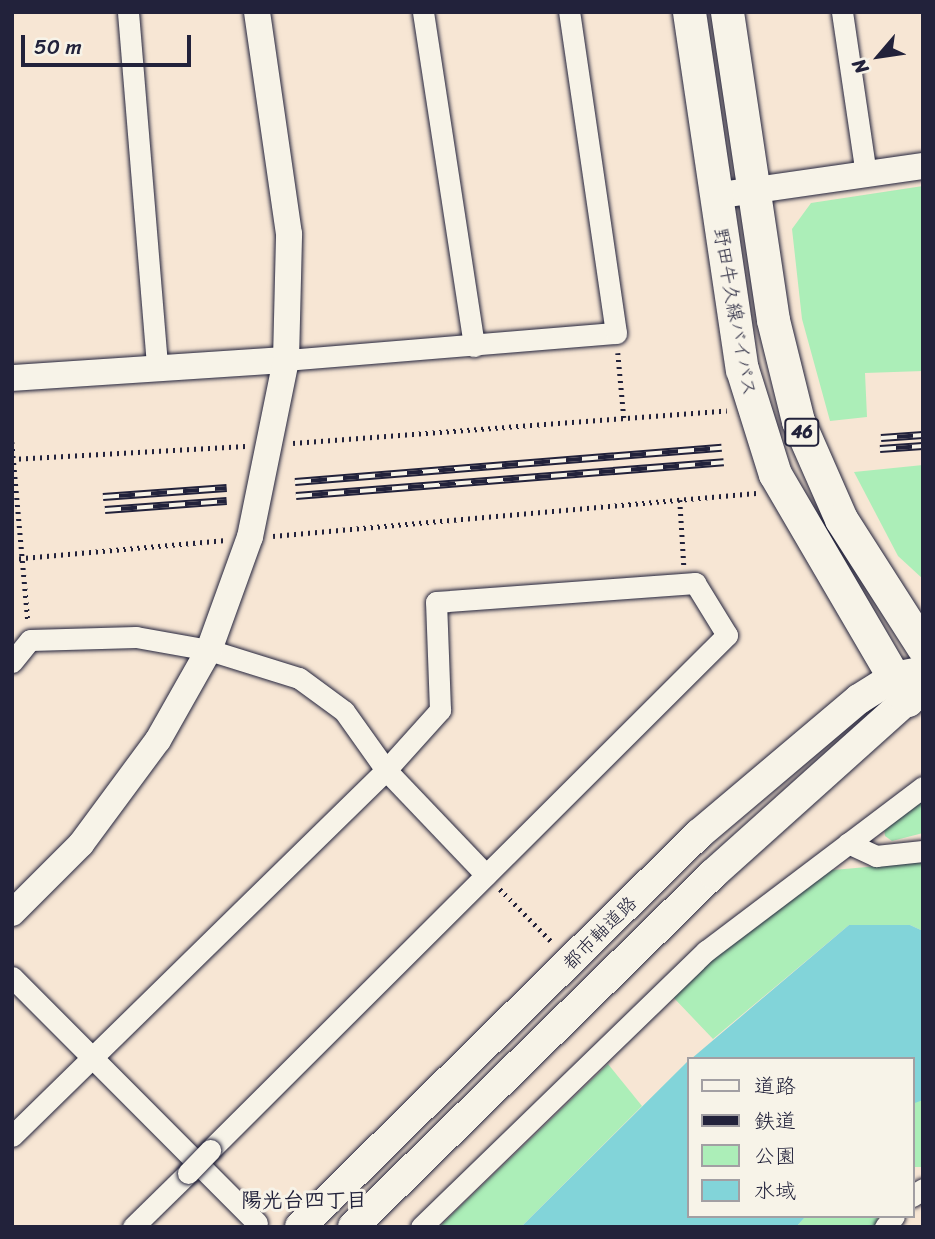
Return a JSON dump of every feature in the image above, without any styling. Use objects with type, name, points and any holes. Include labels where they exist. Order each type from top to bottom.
[{"type":"main road","name":"野田牛久線バイパス","points":[[689,12],[742,369],[775,474],[912,683]]},
{"type":"main road","name":"野田牛久線バイパス","points":[[727,12],[783,371],[811,456],[841,519],[923,647]]},
{"type":"main road","name":"都市軸道路","points":[[300,1227],[699,834],[784,758],[912,683]]},
{"type":"main road","name":"都市軸道路","points":[[353,1227],[912,683]]},
{"type":"street","points":[[128,12],[157,367]]},
{"type":"street","points":[[12,913],[120,797],[209,650],[250,537],[286,360],[289,234],[257,12]]},
{"type":"street","points":[[423,12],[474,346]]},
{"type":"street","points":[[12,378],[474,346],[616,333],[569,12]]},
{"type":"street","points":[[842,12],[866,175]]},
{"type":"street","points":[[715,196],[923,166]]},
{"type":"street","points":[[12,1136],[386,771],[440,710],[436,602],[695,583],[727,635],[133,1227]]},
{"type":"street","points":[[12,662],[30,640],[136,636],[209,650],[299,678],[344,711],[386,771],[486,874]]},
{"type":"street","points":[[421,1227],[706,951],[923,787]]},
{"type":"street","points":[[848,843],[876,856],[923,851]]},
{"type":"street","points":[[12,977],[257,1223]]},
{"type":"path","points":[[616,333],[624,418]]},
{"type":"path","points":[[13,459],[269,445],[728,410]]},
{"type":"path","points":[[12,442],[30,640]]},
{"type":"path","points":[[12,559],[760,493]]},
{"type":"path","points":[[680,500],[685,584]]},
{"type":"path","points":[[486,874],[553,943]]},
{"type":"green space","points":[[923,186],[923,371],[865,373],[867,417],[830,421],[802,319],[792,229],[811,203]]},
{"type":"green space","points":[[923,465],[923,579],[898,556],[854,472]]},
{"type":"green space","points":[[923,801],[923,833],[892,841],[885,836],[884,827]]},
{"type":"green space","points":[[923,862],[923,931],[910,925],[849,925],[713,1039],[673,997],[720,950],[822,871]]},
{"type":"green space","points":[[608,1064],[642,1106],[521,1227],[439,1227]]},
{"type":"green space","points":[[914,1100],[923,1100],[923,1167],[914,1167]]},
{"type":"green space","points":[[804,1218],[878,1218],[874,1227],[796,1227]]},
{"type":"water","points":[[849,925],[910,925],[923,931],[923,1100],[914,1103],[914,1057],[693,1057]]},
{"type":"water","points":[[687,1062],[687,1218],[804,1218],[796,1227],[521,1227]]},
{"type":"railway","points":[[881,438],[923,435]]},
{"type":"railway","points":[[880,449],[923,446]]},
{"type":"railway","points":[[295,482],[722,448]]},
{"type":"railway","points":[[296,496],[724,462]]},
{"type":"railway","points":[[103,497],[227,488]]},
{"type":"railway","points":[[105,510],[227,501]]},
{"type":"district","name":"陽光台四丁目","points":[[304,1200]]}]
